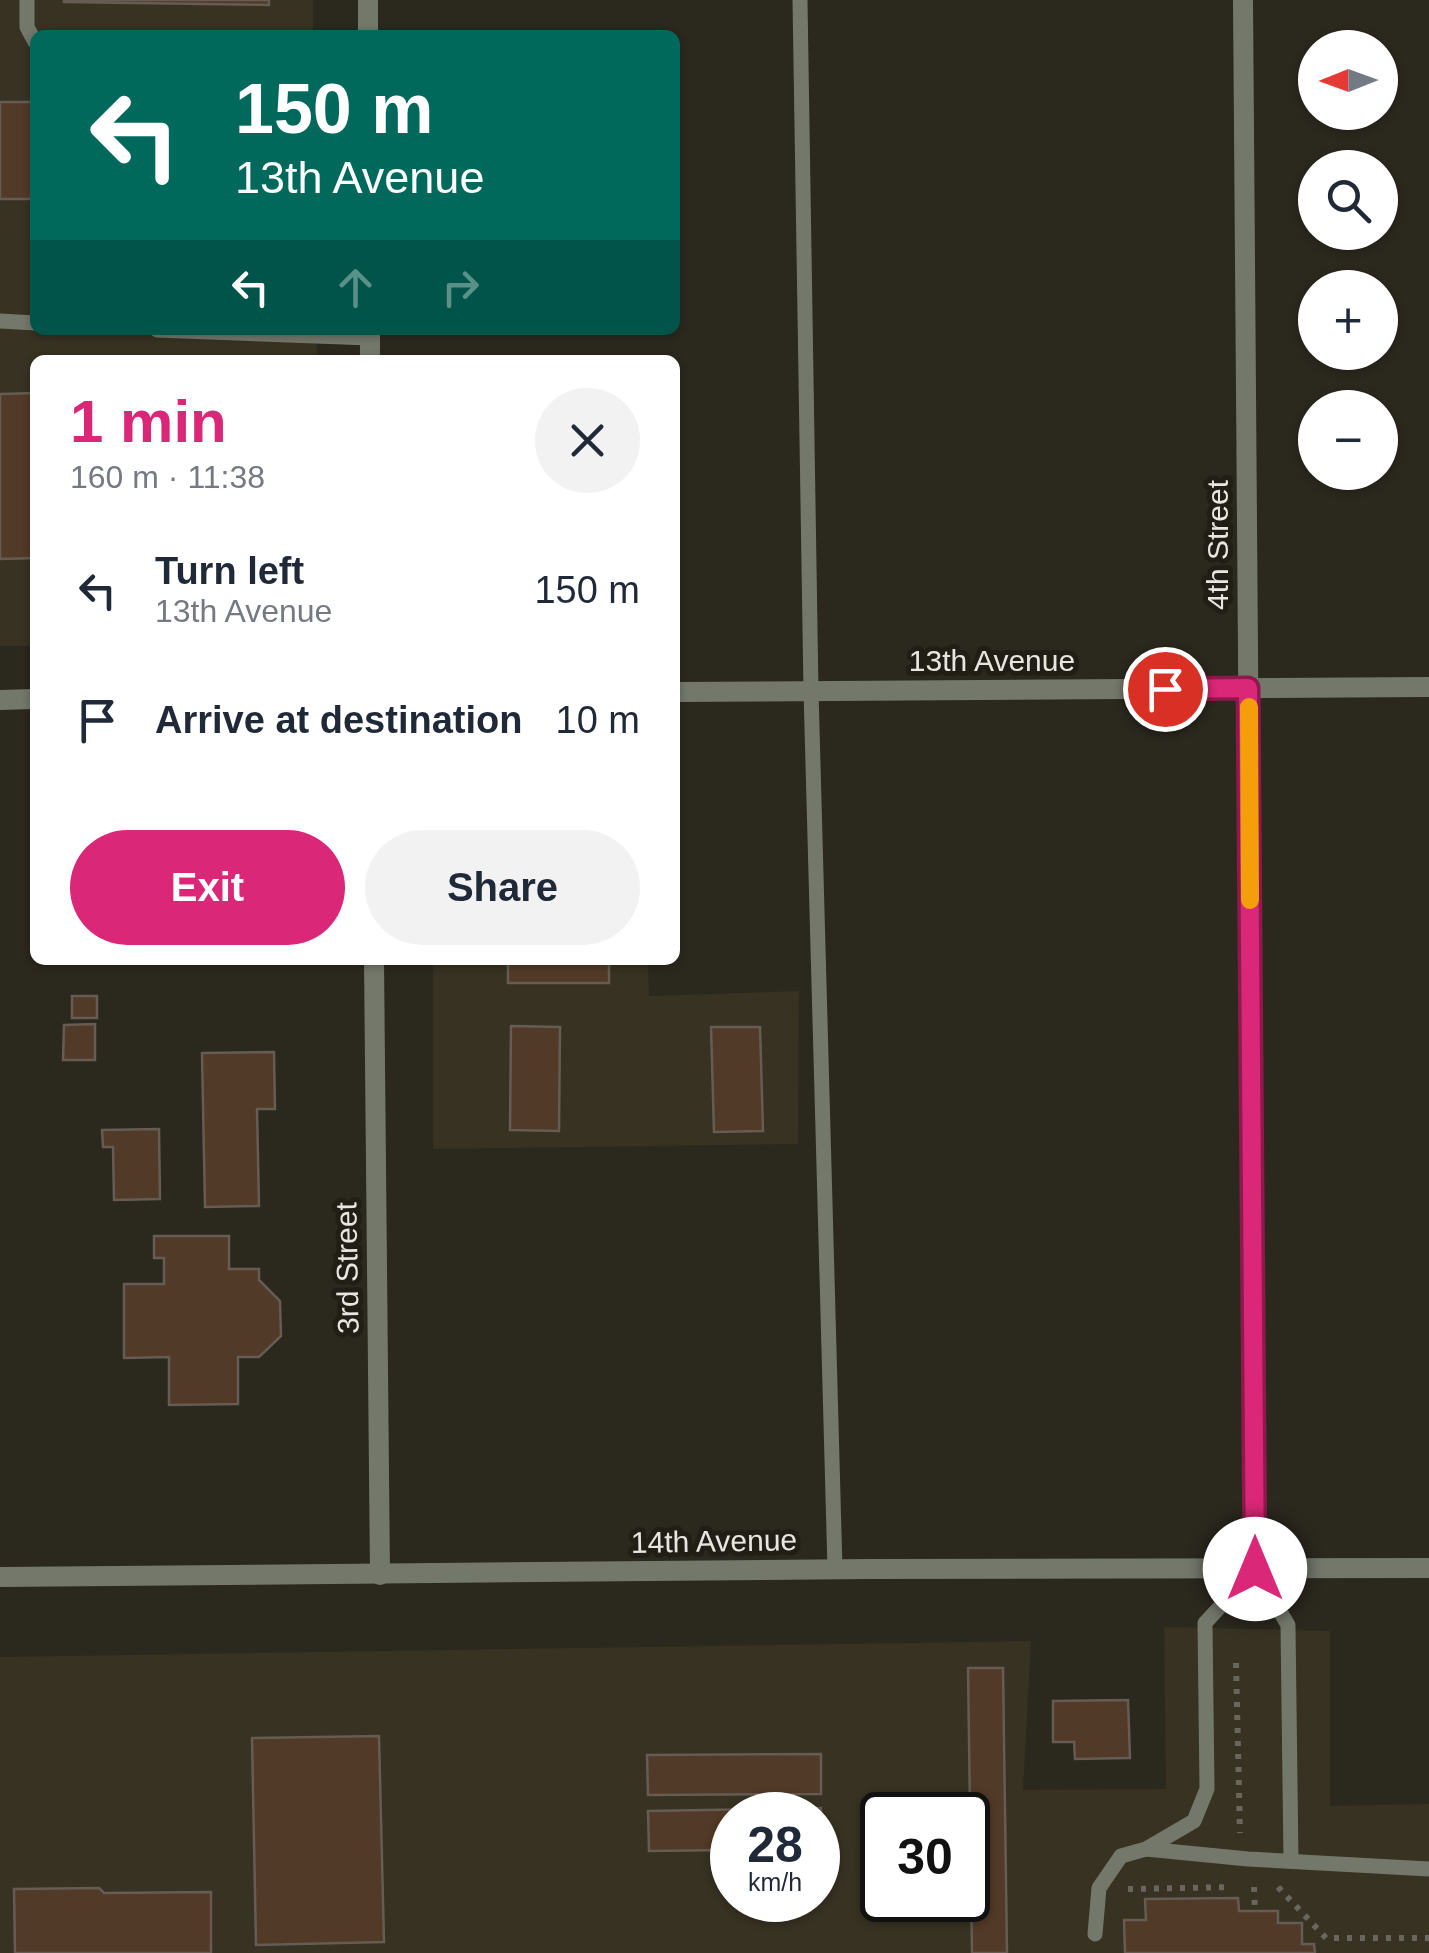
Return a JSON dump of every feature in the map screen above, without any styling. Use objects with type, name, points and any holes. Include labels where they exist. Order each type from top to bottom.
[{"type":"street","points":[[368,0],[368,30]]},
{"type":"street","name":"4th Street","points":[[1243,0],[1255,1569]]},
{"type":"street","name":"13th Avenue","points":[[680,692],[1429,687]]},
{"type":"street","points":[[0,700],[30,699]]},
{"type":"street","name":"3rd Street","points":[[374,965],[380,1575]]},
{"type":"street","name":"14th Avenue","points":[[0,1577],[1429,1568]]},
{"type":"lane","points":[[26,0],[30,33]]},
{"type":"lane","points":[[800,0],[811,692],[836,1570]]},
{"type":"lane","points":[[0,321],[30,323]]},
{"type":"lane","points":[[1095,1934],[1099,1888],[1121,1856],[1146,1849],[1194,1821],[1206,1789],[1205,1623],[1255,1569],[1288,1625],[1291,1860]]},
{"type":"lane","points":[[1146,1849],[1429,1868]]},
{"type":"path","points":[[1236,1663],[1240,1834]]},
{"type":"path","points":[[1254,1887],[1254,1911]]},
{"type":"path","points":[[1124,1889],[1278,1887],[1326,1938],[1429,1938]]},
{"type":"shaded area","points":[[0,0],[313,0],[313,30],[30,30],[30,335],[316,335],[317,355],[30,355],[30,646],[0,646]]},
{"type":"shaded area","points":[[433,965],[648,965],[649,996],[799,991],[798,1144],[433,1149]]},
{"type":"shaded area","points":[[1164,1627],[1330,1631],[1330,1806],[1429,1804],[1429,1953],[0,1953],[0,1657],[1031,1641],[1023,1790],[1166,1789]]},
{"type":"building","points":[[269,0],[269,5],[64,2]]},
{"type":"building","points":[[0,102],[30,102],[30,199],[0,199]]},
{"type":"building","points":[[30,393],[30,558],[0,559],[0,394]]},
{"type":"building","points":[[508,965],[609,965],[609,983],[508,983]]},
{"type":"building","points":[[72,996],[97,996],[97,1018],[72,1018]]},
{"type":"building","points":[[95,1024],[95,1060],[63,1060],[64,1025]]},
{"type":"building","points":[[511,1026],[560,1027],[559,1131],[510,1130]]},
{"type":"building","points":[[711,1027],[760,1027],[763,1131],[714,1132]]},
{"type":"building","points":[[274,1052],[275,1109],[257,1109],[259,1206],[205,1207],[202,1053]]},
{"type":"building","points":[[159,1129],[160,1199],[114,1200],[113,1147],[103,1147],[102,1130]]},
{"type":"building","points":[[154,1236],[229,1236],[229,1269],[259,1269],[259,1280],[280,1301],[281,1336],[259,1357],[238,1357],[238,1404],[169,1405],[169,1357],[124,1358],[124,1284],[164,1284],[164,1258],[154,1258]]},
{"type":"building","points":[[968,1668],[1003,1668],[1007,1953],[972,1953],[972,1922],[990,1922],[990,1792],[970,1792]]},
{"type":"building","points":[[1128,1700],[1130,1758],[1075,1759],[1074,1742],[1053,1742],[1053,1701]]},
{"type":"building","points":[[379,1736],[384,1942],[256,1945],[252,1738]]},
{"type":"building","points":[[821,1754],[821,1792],[648,1795],[647,1755]]},
{"type":"building","points":[[710,1810],[710,1850],[649,1851],[648,1811]]},
{"type":"building","points":[[99,1888],[104,1893],[211,1892],[211,1953],[15,1953],[14,1889]]},
{"type":"building","points":[[1238,1898],[1239,1911],[1278,1911],[1278,1923],[1302,1923],[1302,1944],[1314,1944],[1315,1953],[1125,1953],[1124,1920],[1146,1920],[1145,1899]]},
{"type":"slow traffic","points":[[1249,707],[1250,900]]},
{"type":"route","points":[[1165,689],[1248,688],[1255,1569]]}]
